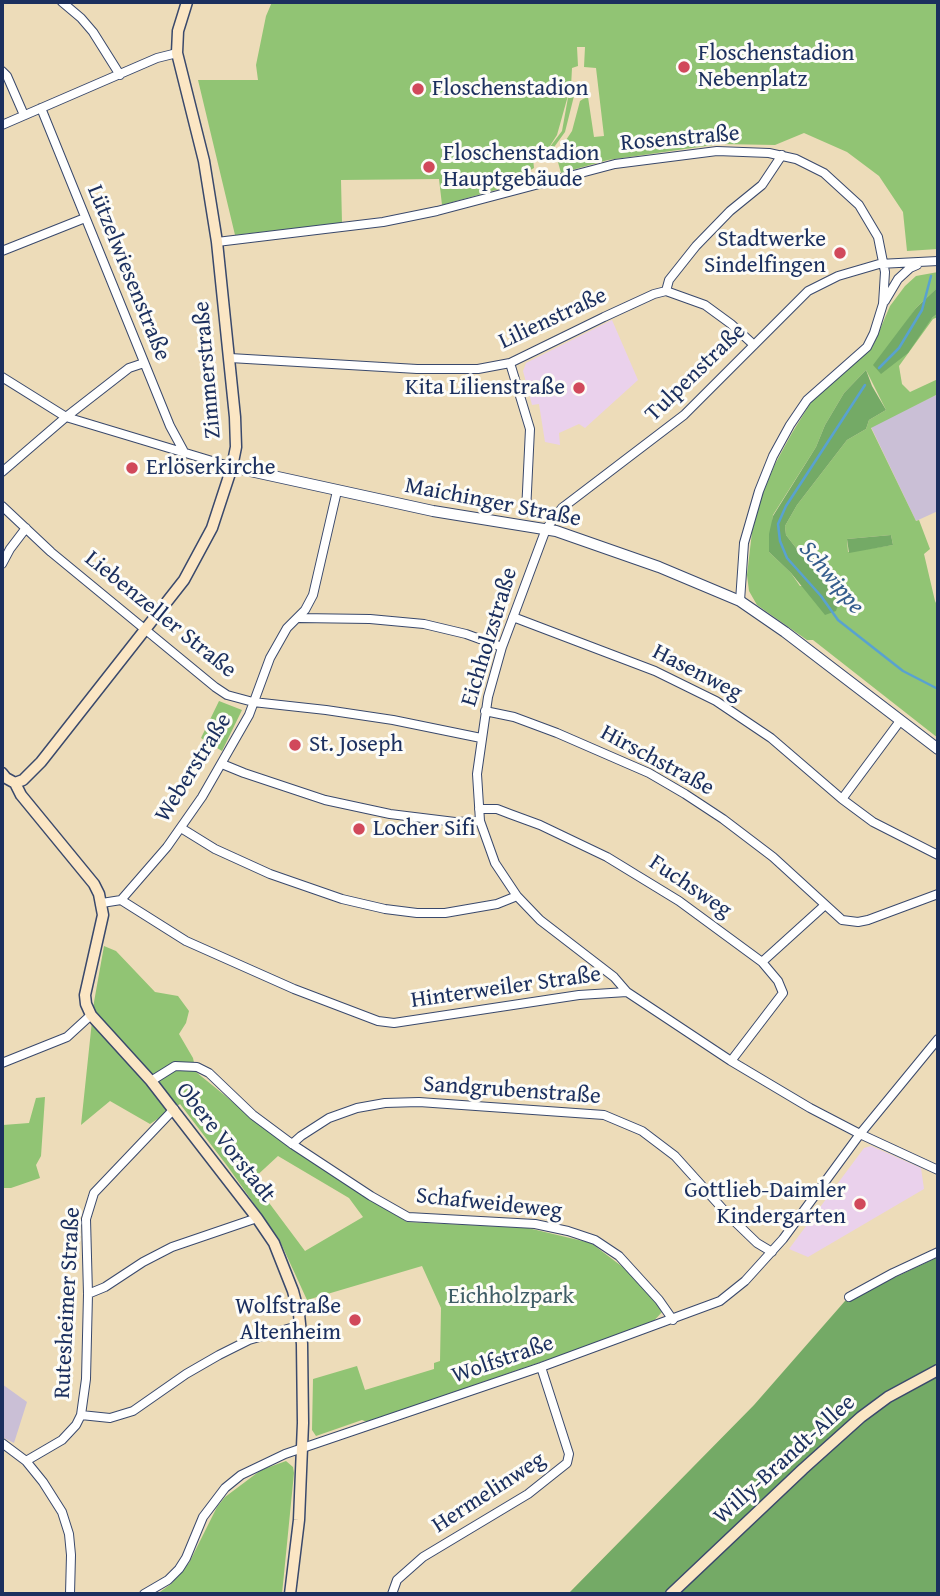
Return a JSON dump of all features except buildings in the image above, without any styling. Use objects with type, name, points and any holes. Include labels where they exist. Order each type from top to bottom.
[{"type":"main road","points":[[177,53],[178,31],[187,2]]},
{"type":"main road","name":"Zimmerstraße","points":[[15,783],[23,780],[41,762],[184,580],[212,528],[232,467],[236,447],[230,358],[217,242],[204,161],[177,53]]},
{"type":"main road","points":[[2,773],[6,779],[15,783],[21,795],[94,884],[102,903],[102,922],[85,995],[91,1015]]},
{"type":"main road","name":"Obere Vorstadt","points":[[91,1015],[174,1109],[257,1218],[285,1266],[299,1309],[301,1325],[302,1449],[299,1520],[290,1594]]},
{"type":"main road","name":"Willy-Brandt-Allee","points":[[671,1594],[861,1417],[888,1397],[938,1370]]},
{"type":"street","points":[[62,2],[93,32],[120,75]]},
{"type":"street","points":[[2,124],[158,58],[177,53]]},
{"type":"street","points":[[2,71],[7,76],[24,116]]},
{"type":"street","name":"Lützelwiesenstraße","points":[[41,108],[170,426],[183,450]]},
{"type":"street","name":"Rosenstraße","points":[[217,242],[354,227],[406,217],[632,161],[716,151],[782,155],[824,173],[846,191],[871,222],[878,237],[884,264],[883,304],[867,347],[807,400],[773,456],[759,491],[744,544],[740,601]]},
{"type":"street","points":[[754,345],[710,308],[666,291],[669,280],[696,246],[730,211],[762,185],[782,155]]},
{"type":"street","points":[[2,251],[85,218]]},
{"type":"street","name":"Tulpenstraße","points":[[546,529],[562,508],[684,415],[808,291],[838,276],[884,264],[938,261]]},
{"type":"street","points":[[883,304],[898,279],[910,268],[925,262]]},
{"type":"street","name":"Lilienstraße","points":[[230,358],[417,369],[478,369],[510,363],[604,317],[666,291]]},
{"type":"street","points":[[2,472],[129,368],[144,363]]},
{"type":"street","points":[[510,363],[530,429],[526,512]]},
{"type":"street","name":"Maichinger Straße","points":[[2,377],[66,417],[183,450],[232,467],[433,511],[546,529],[659,567],[740,601],[938,748]]},
{"type":"street","name":"Weberstraße","points":[[121,900],[181,828],[222,764],[249,715],[270,658],[287,628],[299,618],[313,596],[337,491]]},
{"type":"street","name":"Liebenzeller Straße","points":[[2,506],[146,630],[228,695],[253,702],[340,712],[481,738]]},
{"type":"street","points":[[2,564],[26,528]]},
{"type":"street","name":"Eichholzstraße","points":[[546,529],[502,647],[485,711],[477,774],[478,809],[495,863],[517,896],[541,920],[614,977],[627,992]]},
{"type":"street","name":"Hasenweg","points":[[513,617],[622,657],[716,701],[771,738],[842,799],[889,832],[938,855]]},
{"type":"street","points":[[299,618],[370,619],[424,624],[466,634],[502,647]]},
{"type":"street","name":"Hirschstraße","points":[[485,711],[514,717],[557,733],[685,793],[773,857],[842,920],[858,922],[938,894]]},
{"type":"street","points":[[842,799],[900,722]]},
{"type":"street","points":[[222,764],[325,800],[390,814],[455,822],[481,821]]},
{"type":"street","name":"Fuchsweg","points":[[478,809],[497,810],[540,825],[607,857],[679,901],[762,962],[778,981],[783,993],[732,1061]]},
{"type":"street","points":[[181,828],[215,849],[270,874],[342,899],[386,909],[417,913],[459,911],[497,904],[517,896]]},
{"type":"street","points":[[102,903],[121,900]]},
{"type":"street","name":"Hinterweiler Straße","points":[[121,900],[186,941],[294,989],[378,1021],[394,1023],[579,995],[627,992],[810,1108],[938,1170]]},
{"type":"street","points":[[762,962],[825,905]]},
{"type":"street","points":[[2,1063],[67,1037],[91,1015]]},
{"type":"street","name":"Wolfstraße","points":[[144,1594],[168,1580],[178,1569],[186,1558],[203,1517],[227,1485],[241,1475],[271,1460],[541,1367],[720,1301],[746,1281],[772,1252],[860,1134],[938,1039]]},
{"type":"street","name":"Schafweideweg","points":[[151,1081],[175,1066],[197,1067],[219,1080],[253,1115],[292,1144],[370,1196],[408,1217],[535,1224],[595,1240],[619,1256],[659,1300],[673,1320]]},
{"type":"street","name":"Sandgrubenstraße","points":[[292,1144],[329,1118],[357,1108],[385,1103],[419,1102],[604,1115],[642,1131],[675,1156],[730,1217],[757,1243],[772,1252]]},
{"type":"street","name":"Rutesheimer Straße","points":[[26,1461],[62,1440],[81,1415],[86,1379],[86,1219],[93,1193],[174,1109]]},
{"type":"street","points":[[88,1294],[105,1287],[172,1247],[257,1218]]},
{"type":"street","points":[[849,1297],[938,1252]]},
{"type":"street","points":[[81,1415],[110,1418],[133,1411],[186,1374],[248,1340],[301,1325]]},
{"type":"street","name":"Hermelinweg","points":[[391,1594],[397,1580],[423,1557],[528,1494],[567,1463],[569,1454],[541,1367]]},
{"type":"street","points":[[2,1443],[26,1461],[62,1513],[69,1534],[70,1594]]},
{"type":"shaded area","name":"Kita Lilienstraße","points":[[612,320],[638,380],[585,428],[579,424],[559,433],[560,445],[545,442],[539,404],[532,405],[523,371],[526,363]]},
{"type":"shaded area","points":[[938,394],[938,511],[916,521],[871,427]]},
{"type":"shaded area","name":"Gottlieb-Daimler Kindergarten","points":[[871,1146],[921,1168],[924,1189],[808,1257],[789,1249],[864,1148]]},
{"type":"shaded area","points":[[2,1384],[27,1402],[14,1443],[2,1437]]},
{"type":"green space","points":[[272,2],[938,2],[938,249],[907,251],[903,212],[879,176],[847,152],[804,133],[775,145],[720,144],[608,160],[561,173],[556,155],[572,131],[580,101],[583,99],[588,97],[594,137],[604,136],[596,68],[584,67],[585,47],[577,47],[578,66],[572,68],[571,87],[576,88],[565,132],[552,150],[549,148],[562,131],[569,92],[557,135],[548,149],[533,150],[536,159],[533,159],[534,168],[527,172],[528,181],[442,205],[439,179],[341,180],[342,223],[235,235],[198,80],[258,80],[256,65],[266,16]]},
{"type":"green space","points":[[938,272],[938,287],[916,308],[899,333],[938,313],[938,317],[933,319],[899,366],[902,384],[910,392],[938,379],[938,394],[871,428],[916,521],[919,520],[930,549],[924,554],[938,607],[938,738],[813,640],[807,640],[757,605],[749,591],[747,575],[752,532],[762,495],[792,433],[811,402],[872,348],[890,306],[916,276]],"holes":[[[866,370],[886,410],[869,420],[866,429],[847,440],[797,505],[785,526],[786,535],[807,562],[832,583],[800,586],[791,573],[769,552],[773,515],[816,447],[825,425],[844,393]],[[891,535],[893,545],[848,552],[847,539]]]},
{"type":"green space","points":[[938,287],[938,313],[908,353],[881,374],[873,365],[916,308]]},
{"type":"green space","points":[[866,370],[886,410],[869,420],[866,429],[847,440],[797,505],[785,526],[786,535],[807,562],[832,583],[838,605],[836,611],[825,615],[791,573],[769,552],[769,534],[773,516],[816,447],[825,425],[844,393]]},
{"type":"green space","points":[[891,535],[893,545],[849,553],[847,539]]},
{"type":"green space","points":[[219,701],[242,710],[222,751],[201,738]]},
{"type":"green space","name":"Eichholzpark","points":[[104,946],[116,951],[155,992],[178,996],[189,1011],[179,1034],[193,1058],[196,1072],[287,1146],[407,1222],[528,1228],[591,1243],[628,1271],[663,1311],[651,1324],[367,1422],[362,1420],[316,1436],[312,1430],[313,1379],[357,1366],[365,1390],[434,1369],[434,1363],[440,1361],[441,1308],[422,1266],[307,1300],[279,1239],[180,1104],[150,1124],[110,1101],[81,1125],[94,1002]],"holes":[[[278,1156],[349,1198],[363,1217],[305,1251],[252,1180]]]},
{"type":"green space","points":[[45,1097],[41,1156],[36,1165],[40,1178],[11,1188],[2,1188],[2,1123],[29,1123],[36,1098]]},
{"type":"green space","points":[[938,1257],[938,1594],[568,1594],[754,1405],[845,1301]]},
{"type":"green space","points":[[286,1461],[293,1467],[294,1473],[282,1594],[157,1594],[171,1584],[189,1563],[217,1507],[225,1497],[261,1470]]},
{"type":"waterway","name":"Schwippe","points":[[879,368],[899,348],[922,310],[931,276]]},
{"type":"waterway","name":"Schwippe","points":[[865,385],[786,506],[778,524],[780,541],[787,558],[821,596],[838,620],[903,671],[938,689]]},
{"type":"place","name":"Floschenstadion Nebenplatz","points":[[684,67]]},
{"type":"place","name":"Floschenstadion","points":[[418,89]]},
{"type":"place","name":"Floschenstadion Hauptgebäude","points":[[429,167]]},
{"type":"place","name":"Stadtwerke Sindelfingen","points":[[840,253]]},
{"type":"place","name":"Kita Lilienstraße","points":[[579,388]]},
{"type":"place","name":"Erlöserkirche","points":[[132,468]]},
{"type":"place","name":"St. Joseph","points":[[295,745]]},
{"type":"place","name":"Locher Sifi","points":[[359,829]]},
{"type":"place","name":"Gottlieb-Daimler Kindergarten","points":[[860,1204]]},
{"type":"place","name":"Wolfstraße Altenheim","points":[[355,1320]]}]
